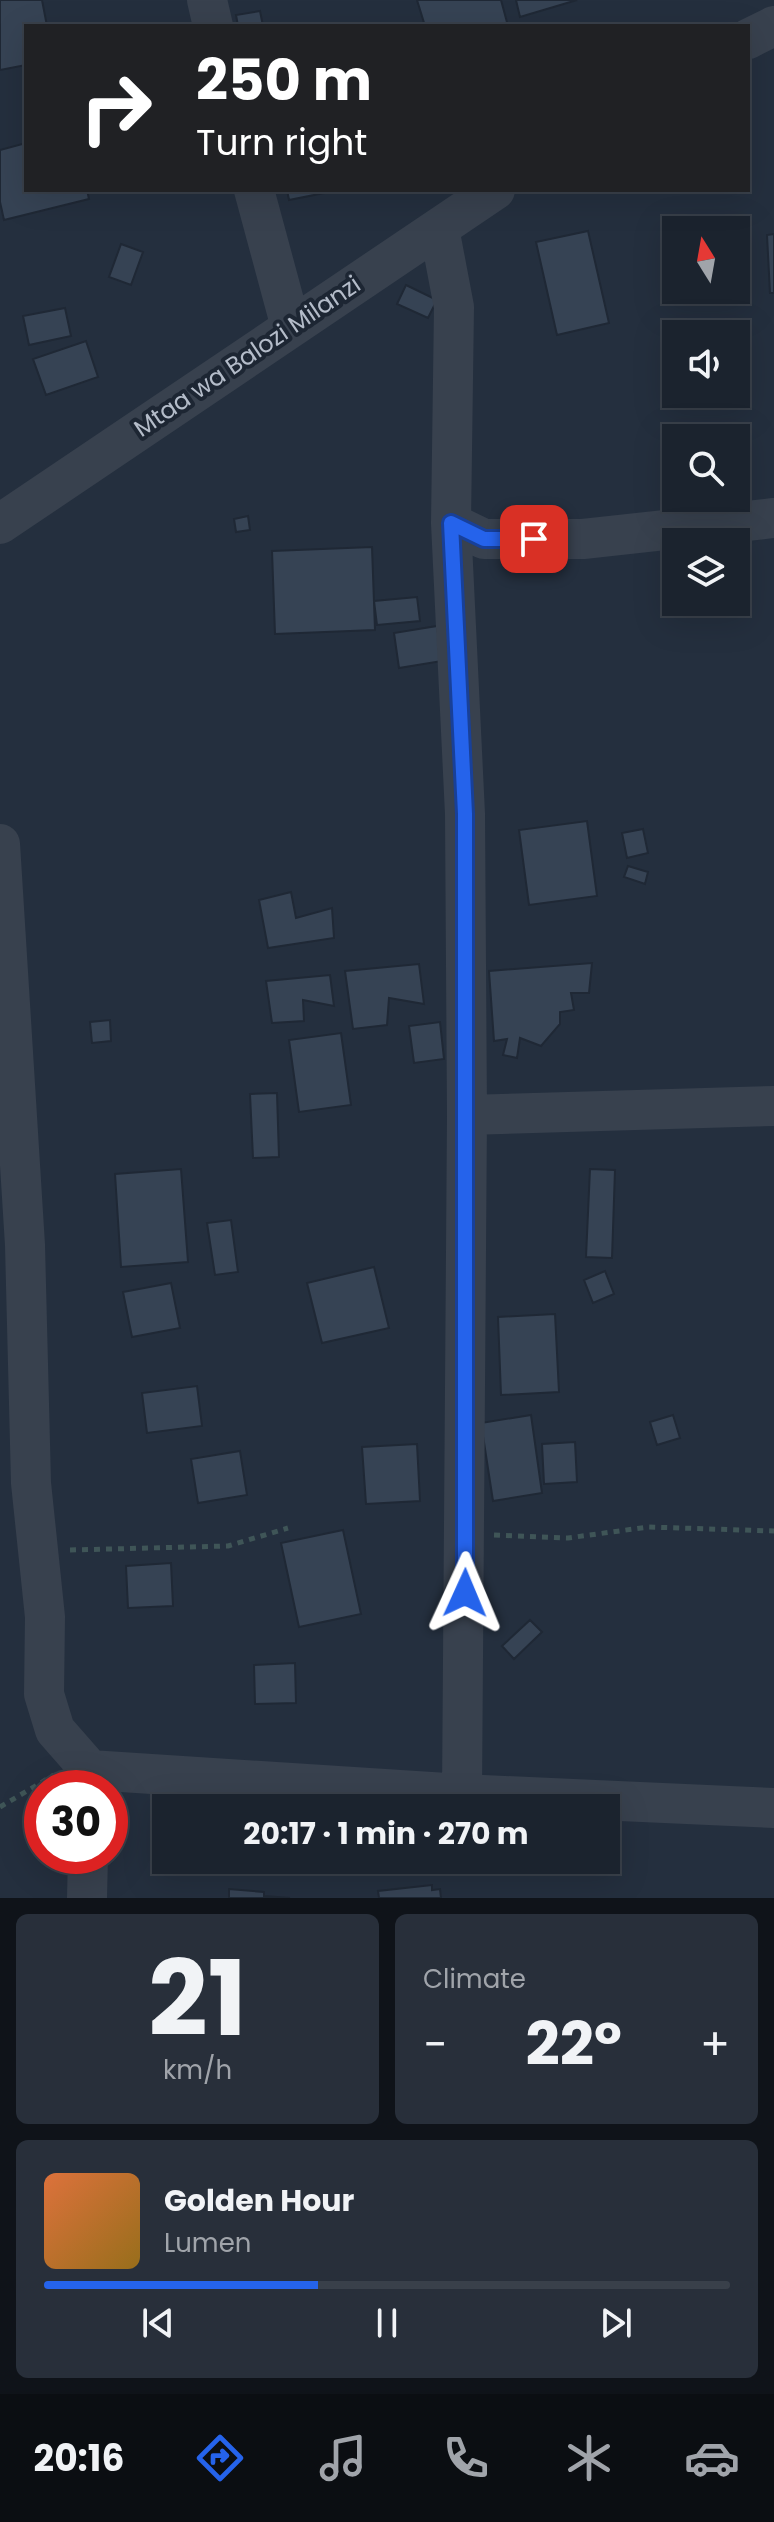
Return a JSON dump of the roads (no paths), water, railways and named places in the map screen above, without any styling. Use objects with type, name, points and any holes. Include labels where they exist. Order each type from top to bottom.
[{"type":"street","points":[[207,0],[213,24]]},
{"type":"street","points":[[750,38],[774,26]]},
{"type":"street","points":[[255,192],[291,327]]},
{"type":"street","name":"Mtaa wa Balozi Milanzi","points":[[0,524],[492,192]]},
{"type":"street","points":[[128,1774],[462,1794],[467,1115],[465,814],[451,523],[454,307],[439,228]]},
{"type":"street","points":[[451,523],[484,539],[569,539],[774,518]]},
{"type":"street","points":[[0,844],[25,1245],[31,1483],[45,1617],[44,1694],[55,1730],[85,1770]]},
{"type":"street","points":[[467,1115],[774,1106]]},
{"type":"street","points":[[620,1801],[774,1808]]},
{"type":"street","points":[[87,1898],[88,1874]]}]
